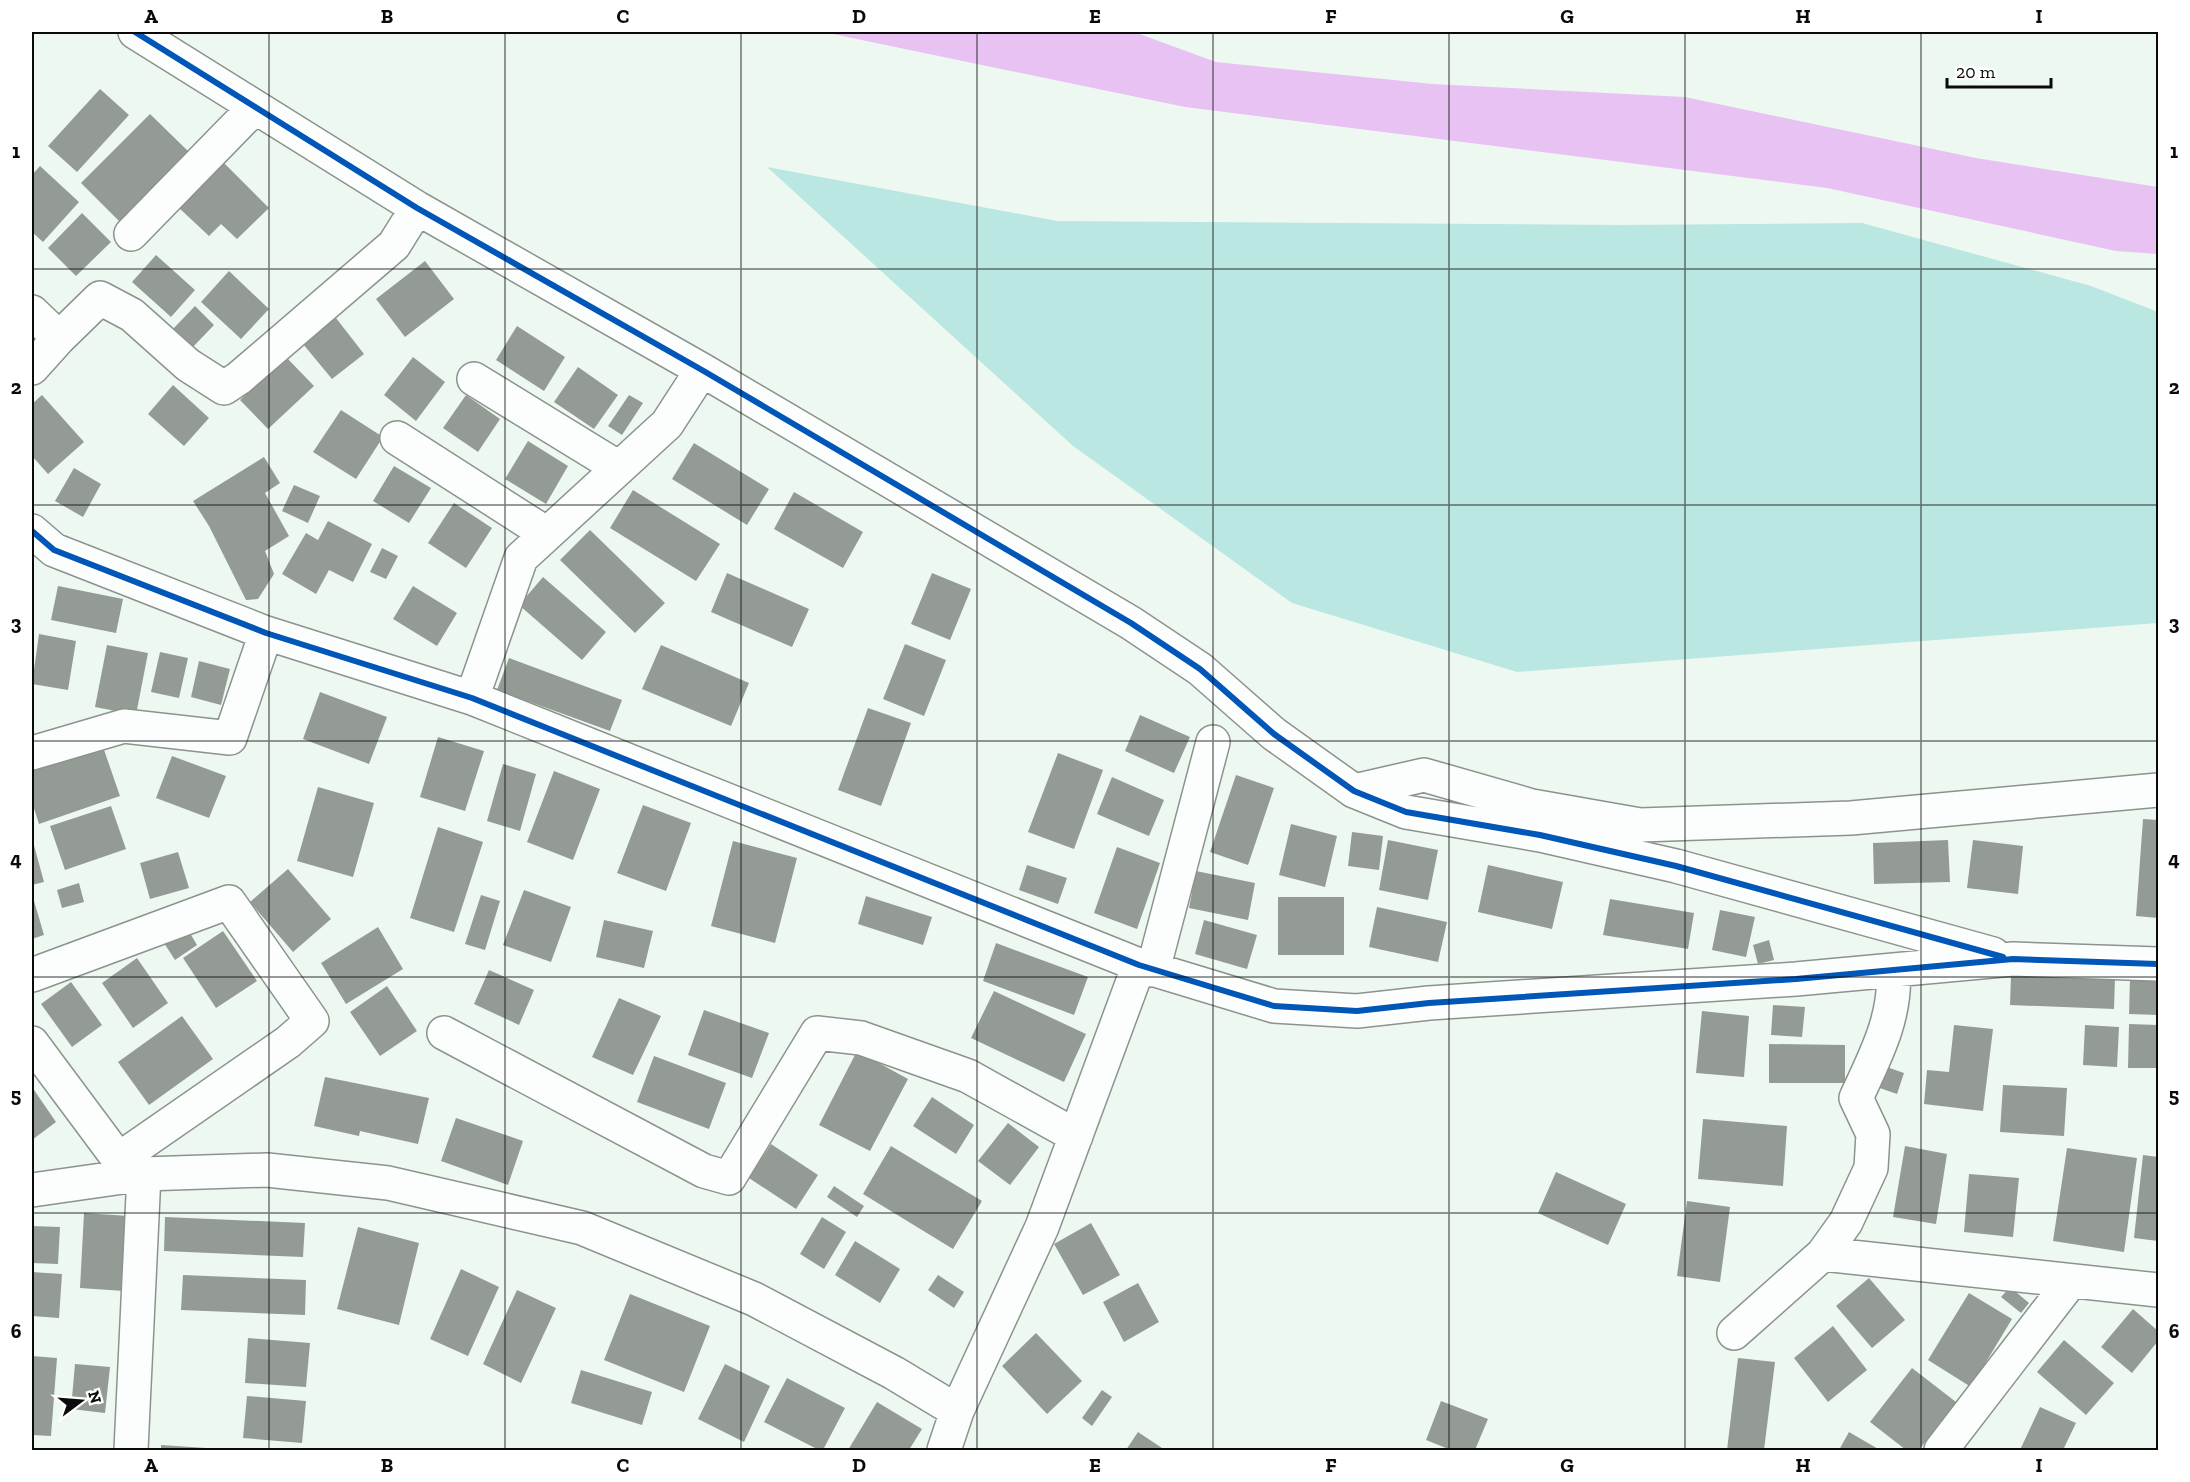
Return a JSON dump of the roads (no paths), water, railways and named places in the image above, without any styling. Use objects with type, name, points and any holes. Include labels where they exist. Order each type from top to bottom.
[{"type":"street","points":[[135,32],[417,208],[702,370],[1131,623],[1200,669],[1274,734],[1354,791],[1406,812],[1540,835],[1676,866],[2013,959]]},
{"type":"street","points":[[131,234],[255,107]]},
{"type":"street","points":[[32,368],[100,298],[132,315],[188,365],[224,388],[239,378],[394,245],[417,208]]},
{"type":"street","points":[[32,312],[59,338]]},
{"type":"street","points":[[471,698],[521,558],[667,424],[702,370]]},
{"type":"street","points":[[474,379],[619,468]]},
{"type":"street","points":[[396,438],[547,534]]},
{"type":"street","points":[[39,545],[266,633],[471,698],[1146,968],[1274,1006],[1357,1011],[1440,1002],[1796,978],[2013,959],[2158,964]]},
{"type":"street","points":[[32,753],[124,726],[230,738],[266,633]]},
{"type":"street","points":[[950,1448],[957,1411],[1042,1227],[1076,1136],[1146,968],[1213,742]]},
{"type":"street","points":[[1354,791],[1424,776],[1532,806],[1640,825],[1851,818],[2158,790]]},
{"type":"street","points":[[32,975],[229,902],[312,1021],[131,1170]]},
{"type":"street","points":[[1734,1333],[1823,1254],[1846,1222],[1871,1168],[1873,1134],[1856,1098],[1878,1050],[1892,1008],[1893,970]]},
{"type":"street","points":[[444,1033],[704,1171],[729,1178],[817,1033],[861,1038],[968,1076],[1076,1136]]},
{"type":"street","points":[[32,1042],[131,1170],[131,1450]]},
{"type":"street","points":[[32,1190],[131,1170],[267,1170],[388,1183],[582,1228],[754,1299],[894,1373],[957,1411]]},
{"type":"street","points":[[1823,1254],[2158,1290]]},
{"type":"street","points":[[1941,1450],[2071,1281]]}]
